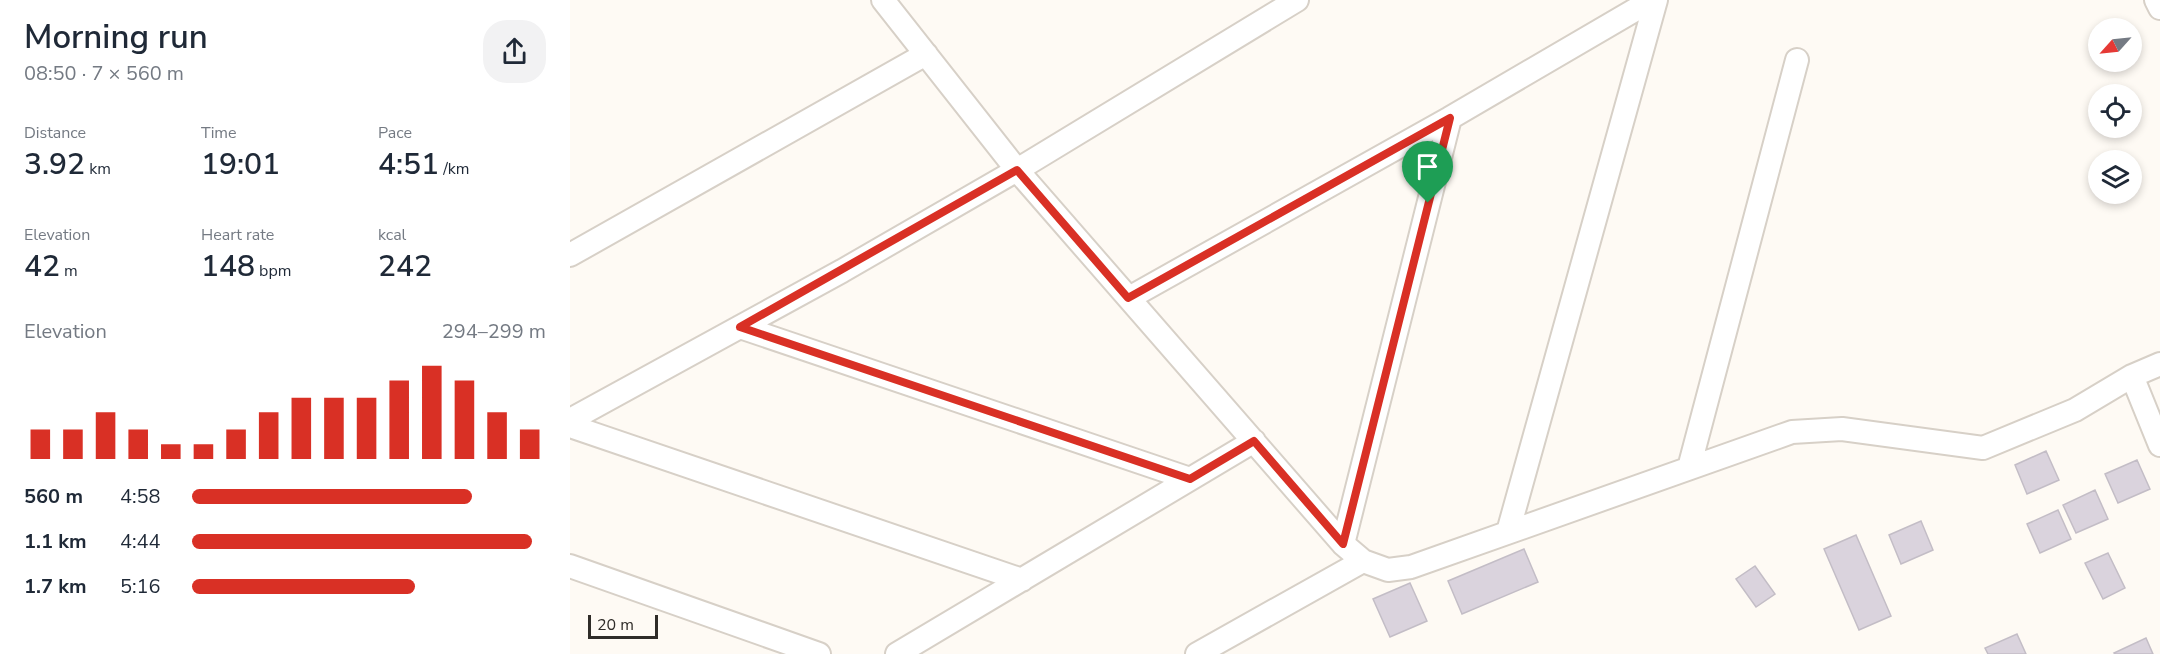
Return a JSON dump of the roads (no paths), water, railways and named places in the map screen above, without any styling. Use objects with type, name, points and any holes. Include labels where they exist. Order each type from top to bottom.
[{"type":"street","points":[[883,0],[1017,170],[1343,544],[1363,561],[1388,570],[1411,567],[1792,432],[1842,429],[1983,448],[2074,410],[2132,376],[2160,364]]},
{"type":"street","points":[[570,420],[740,327],[1017,170],[1298,0]]},
{"type":"street","points":[[1128,298],[1450,118],[1654,0]]},
{"type":"street","points":[[1508,532],[1654,0]]},
{"type":"street","points":[[2156,0],[2160,8]]},
{"type":"street","points":[[570,255],[926,54]]},
{"type":"street","points":[[1689,468],[1797,60]]},
{"type":"street","points":[[1343,544],[1450,118]]},
{"type":"street","points":[[740,327],[1190,479]]},
{"type":"street","points":[[2132,376],[2160,445]]},
{"type":"street","points":[[570,426],[1022,580]]},
{"type":"street","points":[[897,654],[1254,441]]},
{"type":"street","points":[[1197,654],[1363,561]]},
{"type":"street","points":[[570,566],[819,654]]}]
